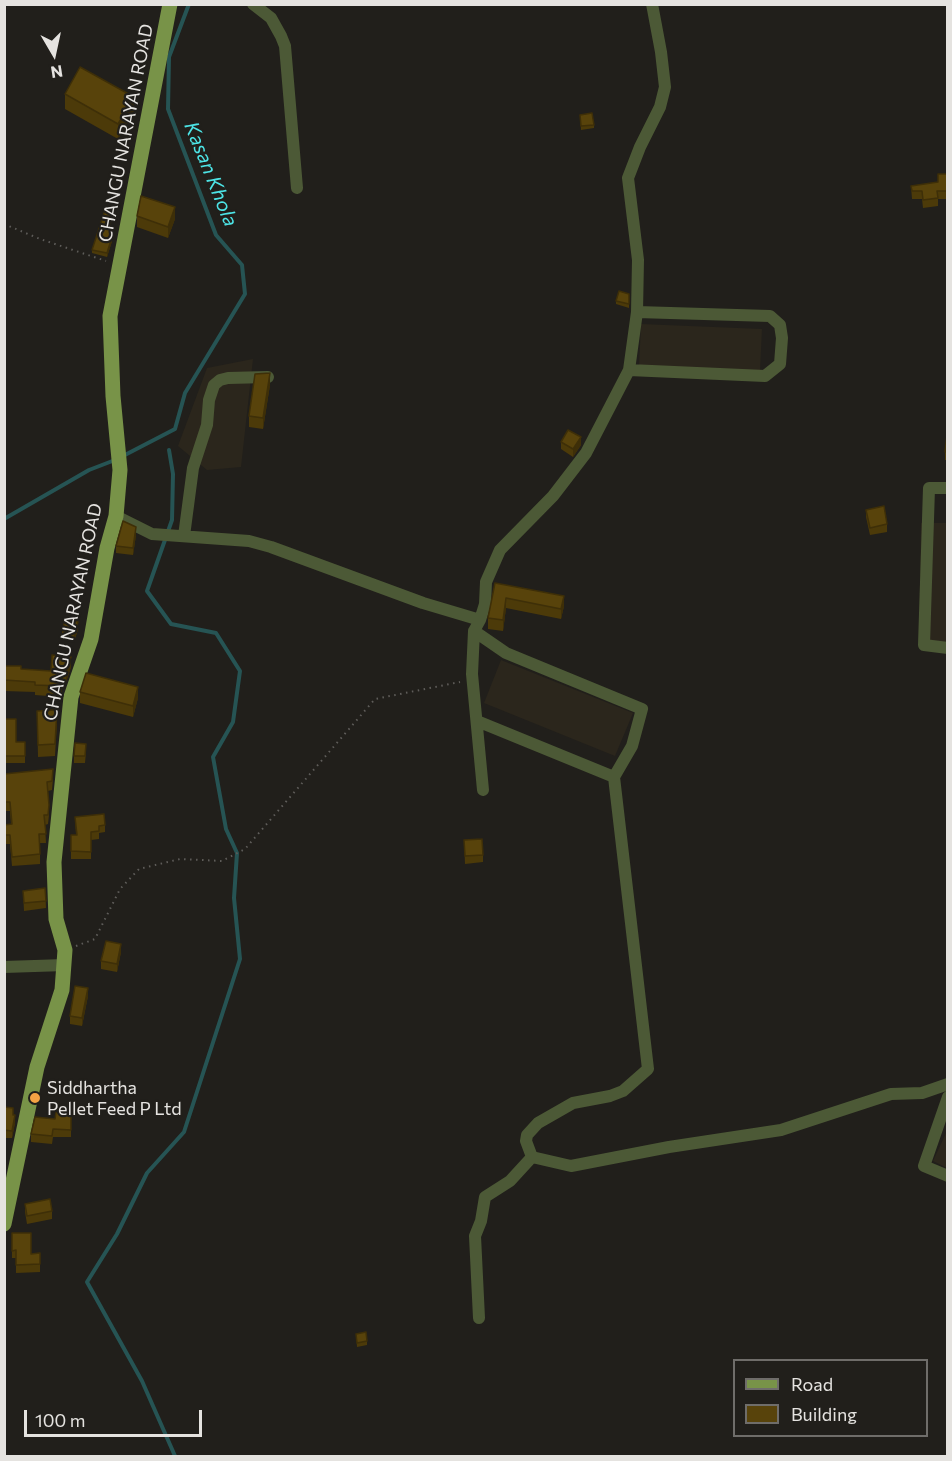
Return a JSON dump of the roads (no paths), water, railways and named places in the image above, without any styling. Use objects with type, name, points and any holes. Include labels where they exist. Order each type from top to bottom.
[{"type":"main road","name":"CHANGU NARAYAN ROAD","points":[[4,1224],[37,1067],[62,990],[65,957],[56,919],[54,862],[71,697],[91,639],[107,548],[116,516],[120,470],[113,396],[110,316],[170,4]]},
{"type":"street","points":[[253,4],[271,18],[285,46],[297,188]]},
{"type":"street","points":[[483,790],[472,680],[477,626],[485,604],[486,582],[500,550],[553,496],[586,453],[629,370],[637,312],[638,260],[628,178],[660,107],[665,87],[652,4]]},
{"type":"street","points":[[629,370],[765,376],[780,364],[782,338],[780,325],[770,316],[637,312]]},
{"type":"street","points":[[184,536],[193,468],[204,436],[209,400],[214,385],[228,378],[268,377]]},
{"type":"street","points":[[948,488],[929,488],[924,645],[948,648]]},
{"type":"street","points":[[116,516],[152,534],[249,542],[271,547],[423,603],[477,626],[506,653],[642,709],[632,746],[614,777],[648,1070],[623,1091],[610,1096],[573,1103],[538,1123],[527,1135],[526,1141],[532,1157]]},
{"type":"street","points":[[477,721],[614,777]]},
{"type":"street","points":[[4,967],[65,957]]},
{"type":"street","points":[[532,1157],[571,1166],[669,1147],[781,1130],[891,1094],[922,1093],[948,1084]]},
{"type":"street","points":[[948,1097],[924,1166],[948,1176]]},
{"type":"street","points":[[479,1318],[475,1236],[481,1221],[485,1197],[510,1181],[532,1157]]},
{"type":"waterway","name":"Kasan Khola","points":[[121,457],[175,429],[185,393],[245,294],[242,265],[216,235],[168,109],[169,57],[189,4]]},
{"type":"waterway","points":[[169,450],[173,474],[172,520],[147,591],[171,624],[216,633],[240,671],[233,722],[213,757],[226,829],[237,853],[234,898],[240,959],[184,1132],[147,1173],[117,1234],[87,1282],[142,1381],[175,1456]]},
{"type":"waterway","name":"Kasan Khola","points":[[4,519],[89,470],[115,460]]},
{"type":"place","name":"Siddhartha Pellet Feed P Ltd","points":[[35,1098]]}]
